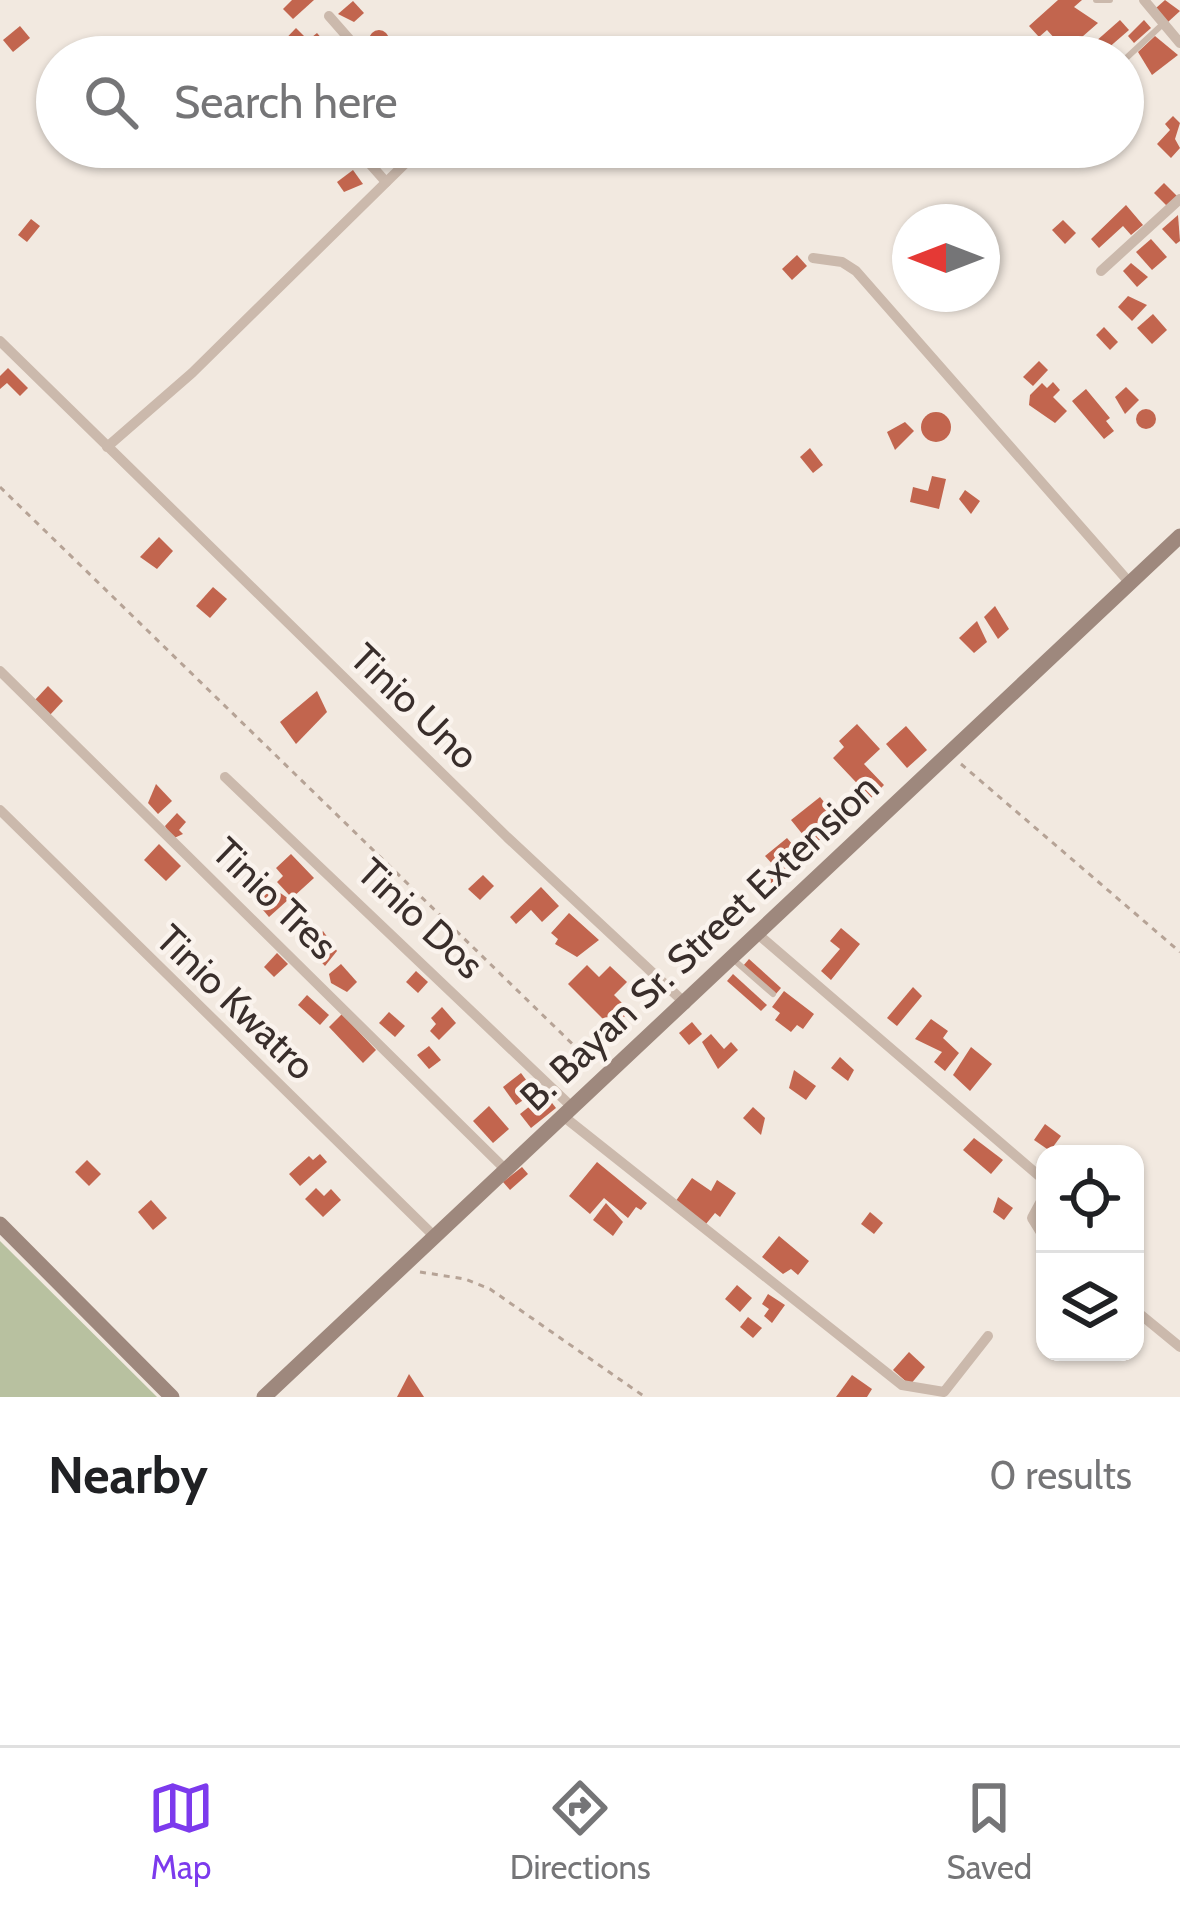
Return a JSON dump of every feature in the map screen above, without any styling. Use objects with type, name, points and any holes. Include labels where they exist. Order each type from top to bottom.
[{"type":"street","points":[[1144,0],[1180,43]]},
{"type":"street","points":[[329,16],[347,36]]},
{"type":"street","points":[[374,168],[386,182]]},
{"type":"street","points":[[107,447],[192,374],[400,168]]},
{"type":"street","points":[[1101,272],[1180,199]]},
{"type":"street","points":[[813,257],[856,271],[1129,583]]},
{"type":"street","name":"Tinio Uno","points":[[0,341],[686,1004]]},
{"type":"street","name":"B. Bayan Sr. Street Extension","points":[[264,1397],[433,1235],[760,936],[946,751],[1180,536]]},
{"type":"street","name":"Tinio Tres","points":[[0,671],[506,1170]]},
{"type":"street","name":"Tinio Dos","points":[[226,777],[568,1111],[902,1385],[944,1392],[988,1336]]},
{"type":"street","name":"Tinio Kwatro","points":[[0,810],[433,1235]]},
{"type":"street","points":[[760,936],[1036,1173]]},
{"type":"street","points":[[0,1224],[172,1397]]},
{"type":"street","points":[[1144,1317],[1180,1347]]},
{"type":"lane","points":[[1096,0],[1110,0]]},
{"type":"lane","points":[[1144,42],[1164,23]]},
{"type":"lane","points":[[734,960],[773,994]]},
{"type":"path","points":[[0,487],[513,989],[609,1076]]},
{"type":"path","points":[[946,751],[1180,952]]},
{"type":"path","points":[[400,1267],[465,1279],[490,1289],[645,1397]]},
{"type":"green space","points":[[0,1241],[157,1397],[0,1397]]},
{"type":"building","points":[[292,0],[314,0],[293,19],[283,9]]},
{"type":"building","points":[[1058,0],[1082,0],[1074,7],[1098,23],[1083,36],[1052,36],[1047,30],[1038,36],[1029,26]]},
{"type":"building","points":[[1165,0],[1180,11],[1168,22],[1156,8]]},
{"type":"building","points":[[353,1],[364,13],[354,22],[338,14]]},
{"type":"building","points":[[1120,20],[1129,30],[1122,36],[1102,36]]},
{"type":"building","points":[[1144,20],[1151,28],[1142,36],[1128,36]]},
{"type":"building","points":[[20,26],[30,38],[13,52],[3,40]]},
{"type":"building","points":[[1155,36],[1178,55],[1152,75],[1144,62],[1144,46]]},
{"type":"building","points":[[1173,116],[1180,123],[1175,139],[1180,148],[1171,158],[1157,144],[1170,130],[1165,124]]},
{"type":"building","points":[[353,170],[363,184],[344,192],[337,182]]},
{"type":"building","points":[[1164,183],[1178,197],[1168,207],[1154,193]]},
{"type":"building","points":[[1126,205],[1143,225],[1131,235],[1123,226],[1099,248],[1091,239]]},
{"type":"building","points":[[1178,215],[1180,241],[1176,244],[1162,229]]},
{"type":"building","points":[[31,219],[40,226],[27,242],[18,235]]},
{"type":"building","points":[[1063,220],[1076,233],[1065,244],[1052,230]]},
{"type":"building","points":[[1151,239],[1167,257],[1152,270],[1136,252]]},
{"type":"building","points":[[797,255],[807,266],[792,280],[782,269]]},
{"type":"building","points":[[1131,263],[1148,277],[1137,287],[1123,271]]},
{"type":"building","points":[[1128,296],[1147,305],[1132,321],[1118,307]]},
{"type":"building","points":[[1153,314],[1167,330],[1152,344],[1137,328]]},
{"type":"building","points":[[1104,327],[1118,342],[1110,350],[1096,335]]},
{"type":"building","points":[[1039,361],[1048,370],[1033,386],[1023,377]]},
{"type":"building","points":[[8,368],[28,388],[20,396],[7,383],[0,389],[0,376]]},
{"type":"building","points":[[1053,382],[1060,390],[1053,397],[1067,411],[1055,423],[1029,405],[1030,395],[1042,383],[1047,388]]},
{"type":"building","points":[[1126,387],[1139,400],[1125,414],[1115,397]]},
{"type":"building","points":[[1086,389],[1110,418],[1106,421],[1114,431],[1104,439],[1072,401]]},
{"type":"building","points":[[1146,409],[1156,419],[1146,429],[1136,419]]},
{"type":"building","points":[[936,412],[947,416],[951,427],[947,438],[936,442],[925,438],[921,427],[925,416]]},
{"type":"building","points":[[905,422],[914,431],[895,450],[887,432]]},
{"type":"building","points":[[810,448],[823,465],[813,473],[800,457]]},
{"type":"building","points":[[932,476],[946,479],[939,509],[910,502],[913,487],[928,491]]},
{"type":"building","points":[[965,490],[980,501],[971,514],[959,499]]},
{"type":"building","points":[[159,537],[173,551],[157,569],[140,557]]},
{"type":"building","points":[[213,587],[227,599],[210,618],[196,606]]},
{"type":"building","points":[[995,606],[1009,629],[998,639],[984,617]]},
{"type":"building","points":[[977,621],[987,642],[974,653],[959,638]]},
{"type":"building","points":[[48,686],[63,701],[49,716],[34,701]]},
{"type":"building","points":[[317,691],[327,712],[296,744],[280,722]]},
{"type":"building","points":[[857,724],[880,749],[864,764],[884,785],[871,798],[833,758],[844,747],[839,741]]},
{"type":"building","points":[[906,726],[927,750],[907,768],[886,744]]},
{"type":"building","points":[[156,784],[172,801],[158,814],[148,803]]},
{"type":"building","points":[[820,797],[841,823],[812,846],[791,820]]},
{"type":"building","points":[[177,813],[186,822],[179,830],[183,834],[172,839],[165,826]]},
{"type":"building","points":[[787,838],[805,859],[773,886],[765,876],[775,867],[765,856]]},
{"type":"building","points":[[159,844],[181,866],[166,881],[144,860]]},
{"type":"building","points":[[291,854],[314,878],[292,898],[277,882],[283,876],[276,868]]},
{"type":"building","points":[[483,875],[494,886],[480,900],[468,889]]},
{"type":"building","points":[[541,887],[559,906],[542,922],[531,910],[516,924],[510,917]]},
{"type":"building","points":[[273,888],[289,899],[269,917],[252,897]]},
{"type":"building","points":[[569,913],[599,940],[577,957],[555,944],[558,939],[551,933]]},
{"type":"building","points":[[841,928],[860,944],[831,980],[821,971],[840,949],[830,941]]},
{"type":"building","points":[[323,931],[337,951],[325,966],[308,948]]},
{"type":"building","points":[[277,953],[288,964],[274,977],[264,967]]},
{"type":"building","points":[[749,959],[781,988],[775,995],[743,966]]},
{"type":"building","points":[[341,964],[357,982],[347,992],[331,983],[329,974]]},
{"type":"building","points":[[587,965],[599,977],[610,966],[627,982],[614,995],[630,1011],[613,1029],[568,984]]},
{"type":"building","points":[[416,971],[428,982],[418,993],[406,982]]},
{"type":"building","points":[[733,974],[767,1005],[761,1011],[727,981]]},
{"type":"building","points":[[913,987],[922,996],[897,1026],[887,1018]]},
{"type":"building","points":[[784,991],[814,1014],[803,1029],[797,1025],[791,1032],[775,1020],[780,1013],[772,1007]]},
{"type":"building","points":[[307,995],[329,1015],[320,1025],[298,1005]]},
{"type":"building","points":[[442,1007],[456,1023],[439,1040],[430,1031],[436,1024],[431,1018]]},
{"type":"building","points":[[389,1012],[405,1026],[395,1037],[379,1023]]},
{"type":"building","points":[[342,1014],[376,1050],[363,1063],[329,1027]]},
{"type":"building","points":[[931,1019],[948,1031],[943,1038],[959,1053],[945,1071],[934,1062],[942,1052],[915,1039]]},
{"type":"building","points":[[692,1022],[702,1034],[689,1045],[679,1033]]},
{"type":"building","points":[[711,1034],[724,1049],[731,1042],[738,1050],[718,1069],[702,1042]]},
{"type":"building","points":[[429,1046],[441,1060],[429,1069],[417,1055]]},
{"type":"building","points":[[971,1047],[992,1064],[970,1091],[953,1075]]},
{"type":"building","points":[[840,1057],[854,1070],[848,1081],[831,1068]]},
{"type":"building","points":[[794,1070],[816,1086],[806,1100],[789,1088]]},
{"type":"building","points":[[521,1073],[535,1092],[516,1105],[503,1087]]},
{"type":"building","points":[[545,1094],[556,1108],[531,1128],[520,1114]]},
{"type":"building","points":[[489,1106],[509,1129],[493,1143],[473,1121]]},
{"type":"building","points":[[753,1107],[765,1118],[761,1135],[743,1118]]},
{"type":"building","points":[[1045,1124],[1061,1136],[1054,1145],[1034,1140]]},
{"type":"building","points":[[974,1138],[1003,1160],[991,1174],[963,1150]]},
{"type":"building","points":[[320,1154],[327,1162],[300,1186],[289,1174],[309,1156],[313,1160]]},
{"type":"building","points":[[87,1160],[101,1174],[89,1186],[75,1172]]},
{"type":"building","points":[[597,1162],[647,1203],[641,1210],[636,1207],[628,1218],[604,1198],[590,1214],[569,1196]]},
{"type":"building","points":[[522,1167],[528,1174],[510,1190],[503,1182]]},
{"type":"building","points":[[692,1178],[711,1191],[717,1180],[736,1193],[720,1217],[715,1213],[701,1230],[673,1205]]},
{"type":"building","points":[[316,1188],[324,1196],[331,1189],[341,1200],[323,1217],[305,1199]]},
{"type":"building","points":[[998,1197],[1013,1208],[1004,1220],[993,1212]]},
{"type":"building","points":[[151,1200],[167,1218],[153,1230],[138,1212]]},
{"type":"building","points":[[606,1203],[623,1222],[613,1236],[593,1220]]},
{"type":"building","points":[[870,1212],[883,1223],[874,1234],[861,1224]]},
{"type":"building","points":[[779,1236],[809,1261],[798,1275],[791,1269],[783,1274],[762,1257]]},
{"type":"building","points":[[737,1285],[752,1298],[740,1312],[725,1299]]},
{"type":"building","points":[[768,1294],[785,1305],[772,1323],[764,1316],[769,1309],[762,1304]]},
{"type":"building","points":[[748,1317],[762,1328],[753,1338],[740,1327]]},
{"type":"building","points":[[909,1352],[925,1367],[910,1385],[893,1370]]},
{"type":"building","points":[[409,1374],[424,1397],[397,1397]]},
{"type":"building","points":[[852,1375],[872,1389],[867,1397],[836,1397]]}]
